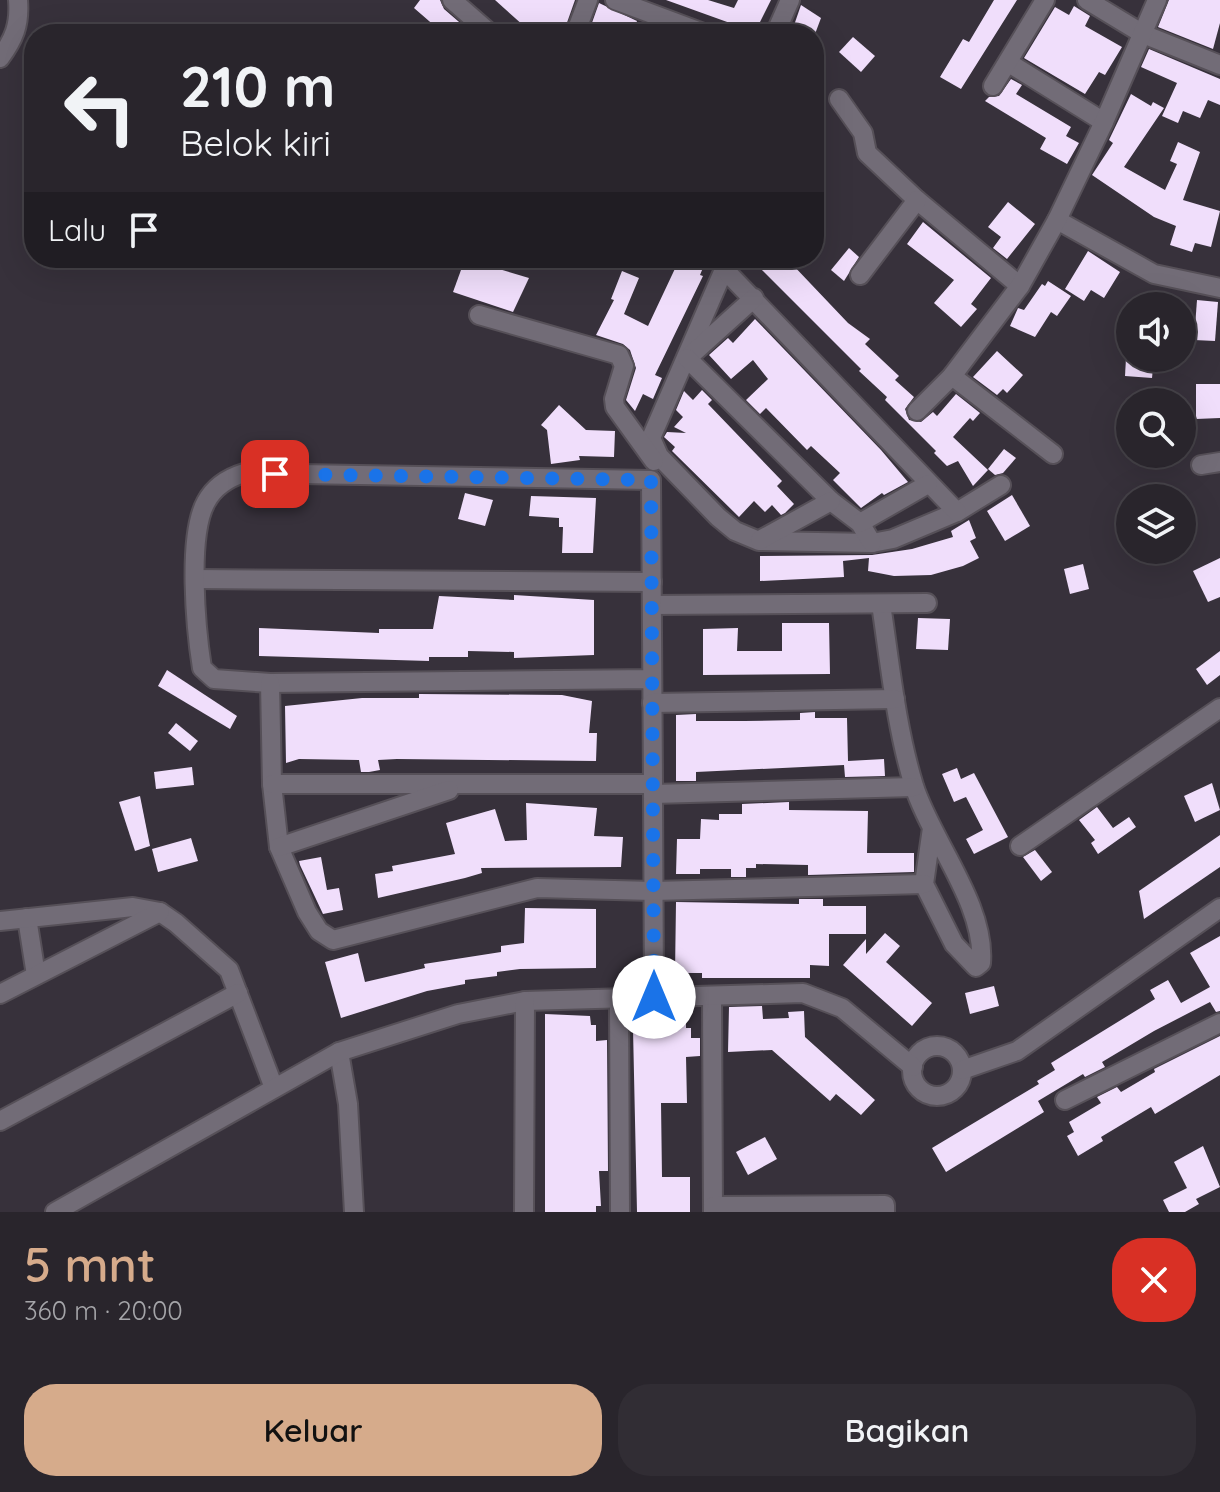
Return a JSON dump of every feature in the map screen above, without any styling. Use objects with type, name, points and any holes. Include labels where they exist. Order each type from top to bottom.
[{"type":"street","points":[[0,58],[15,38],[20,18],[18,0]]},
{"type":"street","points":[[452,0],[480,24]]},
{"type":"street","points":[[579,24],[588,0]]},
{"type":"street","points":[[615,0],[679,24]]},
{"type":"street","points":[[779,24],[790,0]]},
{"type":"street","points":[[993,86],[1045,0]]},
{"type":"street","points":[[1087,0],[1143,34],[1218,59]]},
{"type":"street","points":[[917,411],[952,376],[1020,286],[1057,220],[1104,122],[1157,0]]},
{"type":"street","points":[[1009,63],[1104,122]]},
{"type":"street","points":[[839,99],[863,133],[867,153],[917,200],[1020,286]]},
{"type":"street","points":[[860,275],[917,200]]},
{"type":"street","points":[[1057,220],[1154,274],[1220,288]]},
{"type":"street","points":[[673,473],[653,448],[651,438],[725,268]]},
{"type":"street","points":[[730,268],[754,298],[957,512]]},
{"type":"street","points":[[687,358],[754,298]]},
{"type":"street","points":[[479,315],[619,355],[624,366],[614,399],[615,407],[649,456],[673,473],[735,531],[759,541],[872,543],[893,539],[957,512],[1001,485]]},
{"type":"street","points":[[687,358],[831,501],[860,523],[872,543]]},
{"type":"street","points":[[952,376],[1053,454]]},
{"type":"street","points":[[1201,465],[1220,462]]},
{"type":"street","points":[[652,679],[270,683],[214,679],[204,672],[197,632],[195,579],[199,522],[206,502],[228,478],[244,473],[651,480],[654,997]]},
{"type":"street","points":[[860,523],[928,484]]},
{"type":"street","points":[[759,541],[831,501]]},
{"type":"street","points":[[195,579],[652,582]]},
{"type":"street","points":[[652,605],[927,603]]},
{"type":"street","points":[[881,604],[895,699],[914,787],[965,892],[982,951],[979,966],[973,966],[954,944],[924,884],[932,828]]},
{"type":"street","points":[[270,683],[272,784],[279,847],[313,922],[333,940],[537,888],[653,891],[924,884]]},
{"type":"street","points":[[652,703],[895,699]]},
{"type":"street","points":[[1020,846],[1220,708]]},
{"type":"street","points":[[272,784],[653,789],[914,787]]},
{"type":"street","points":[[279,847],[463,785]]},
{"type":"street","points":[[0,921],[133,907],[160,912],[229,970],[274,1088]]},
{"type":"street","points":[[962,1070],[1017,1051],[1220,908]]},
{"type":"street","points":[[0,994],[160,912]]},
{"type":"street","points":[[27,918],[36,975]]},
{"type":"street","points":[[0,1121],[238,993]]},
{"type":"street","points":[[55,1212],[339,1052],[458,1014],[525,1001],[803,993],[842,1008],[913,1067]]},
{"type":"street","points":[[712,996],[713,1209],[888,1210]]},
{"type":"street","points":[[619,998],[620,1212]]},
{"type":"street","points":[[524,1212],[525,1001]]},
{"type":"street","points":[[1065,1100],[1220,1023]]},
{"type":"street","points":[[934,1046],[953,1052],[962,1070],[955,1089],[936,1096],[918,1087],[913,1067],[917,1057],[934,1046]]},
{"type":"street","points":[[339,1052],[348,1104],[354,1212]]},
{"type":"building","points":[[420,0],[440,0],[444,9],[461,24],[432,24],[414,8]]},
{"type":"building","points":[[495,0],[575,0],[567,24],[522,24]]},
{"type":"building","points":[[666,0],[708,0],[734,8],[738,0],[771,0],[759,24],[733,24]]},
{"type":"building","points":[[994,0],[1017,0],[961,89],[940,77],[963,39],[969,42]]},
{"type":"building","points":[[1169,0],[1220,0],[1220,23],[1213,49],[1158,27]]},
{"type":"building","points":[[599,3],[637,21],[636,24],[592,24]]},
{"type":"building","points":[[801,5],[821,18],[819,24],[794,24]]},
{"type":"building","points":[[1074,6],[1090,16],[1085,26],[1122,47],[1105,75],[1099,72],[1085,94],[1024,58],[1055,7],[1069,15]]},
{"type":"building","points":[[853,37],[875,56],[861,72],[839,52]]},
{"type":"building","points":[[1149,49],[1220,79],[1220,105],[1208,100],[1200,118],[1183,111],[1178,123],[1162,116],[1177,83],[1141,67]]},
{"type":"building","points":[[1011,79],[1022,85],[1016,94],[1071,127],[1066,136],[1079,143],[1067,164],[1040,149],[1046,138],[985,101],[989,97],[999,96]]},
{"type":"building","points":[[1131,94],[1151,106],[1153,102],[1164,108],[1124,167],[1165,190],[1177,164],[1170,161],[1178,142],[1200,152],[1183,200],[1220,211],[1211,247],[1195,243],[1192,252],[1170,245],[1176,226],[1154,217],[1092,175],[1113,143],[1109,140]]},
{"type":"building","points":[[1008,202],[1035,224],[1007,259],[993,248],[1001,237],[988,227]]},
{"type":"building","points":[[923,222],[991,278],[971,304],[977,309],[961,327],[934,303],[954,280],[907,244]]},
{"type":"building","points":[[849,248],[859,257],[844,281],[831,270]]},
{"type":"building","points":[[1088,251],[1120,272],[1104,298],[1091,290],[1084,301],[1065,289]]},
{"type":"building","points":[[462,268],[495,268],[529,278],[513,312],[453,292]]},
{"type":"building","points":[[675,268],[703,268],[700,275],[703,276],[655,375],[662,378],[653,399],[643,394],[635,411],[626,400],[636,368],[630,350],[623,344],[596,335],[614,300],[611,299],[622,271],[639,278],[624,314],[648,326]]},
{"type":"building","points":[[760,268],[796,268],[848,323],[870,339],[865,344],[899,376],[895,380],[914,397],[905,409],[909,420],[921,422],[933,412],[937,416],[956,394],[980,413],[973,421],[970,418],[953,437],[988,470],[973,486],[958,461],[947,466],[885,400],[887,397],[859,371],[861,369]]},
{"type":"building","points":[[1048,281],[1071,296],[1057,316],[1051,312],[1035,337],[1010,326],[1018,308],[1024,310],[1042,284],[1045,286]]},
{"type":"building","points":[[1197,300],[1218,302],[1215,341],[1196,340]]},
{"type":"building","points":[[755,319],[908,482],[884,495],[882,493],[861,508],[833,480],[840,473],[811,446],[807,450],[766,408],[760,414],[746,400],[768,379],[753,360],[731,379],[709,355],[728,338],[733,343]]},
{"type":"building","points":[[997,351],[1023,375],[1007,393],[1003,389],[997,395],[973,377]]},
{"type":"building","points":[[1125,372],[1153,372],[1152,378],[1125,376]]},
{"type":"building","points":[[1196,384],[1220,384],[1220,418],[1196,419]]},
{"type":"building","points":[[702,390],[712,400],[708,404],[782,481],[777,486],[794,504],[785,513],[781,515],[772,505],[765,512],[754,501],[739,517],[672,451],[675,447],[664,437],[667,432],[686,433],[674,427],[683,417],[676,410],[684,391],[693,400]]},
{"type":"building","points":[[559,405],[586,430],[615,431],[614,457],[579,456],[580,460],[551,464],[547,430],[541,425]]},
{"type":"building","points":[[1004,449],[1016,458],[1003,473],[995,475],[988,469]]},
{"type":"building","points":[[465,493],[493,500],[485,526],[458,519]]},
{"type":"building","points":[[1012,495],[1030,526],[1005,541],[987,511]]},
{"type":"building","points":[[531,496],[596,498],[593,553],[562,553],[563,527],[559,527],[559,518],[529,516]]},
{"type":"building","points":[[969,520],[976,538],[970,541],[979,558],[963,566],[931,575],[894,576],[868,571],[869,558],[843,561],[844,577],[760,581],[760,556],[872,555],[912,549],[953,537],[951,531]]},
{"type":"building","points":[[1220,558],[1220,597],[1208,602],[1193,571]]},
{"type":"building","points":[[1083,564],[1089,589],[1070,594],[1064,569]]},
{"type":"building","points":[[514,595],[594,600],[594,655],[514,658],[514,652],[468,651],[468,657],[429,657],[429,661],[259,656],[259,628],[379,633],[379,629],[433,629],[439,596],[514,600]]},
{"type":"building","points":[[918,618],[950,619],[948,650],[916,649]]},
{"type":"building","points":[[782,623],[829,623],[830,674],[703,675],[703,629],[738,628],[737,651],[782,651]]},
{"type":"building","points":[[1220,651],[1220,675],[1207,685],[1196,669]]},
{"type":"building","points":[[167,670],[237,716],[230,729],[158,686]]},
{"type":"building","points":[[419,694],[562,695],[592,701],[589,733],[597,733],[596,761],[397,759],[378,760],[380,770],[369,772],[361,772],[359,760],[299,759],[286,763],[285,706],[362,698],[419,698]]},
{"type":"building","points":[[815,712],[815,718],[847,718],[848,761],[884,759],[885,776],[845,777],[844,765],[696,772],[696,781],[676,781],[676,715],[696,714],[696,721],[800,720],[800,713]]},
{"type":"building","points":[[176,723],[198,741],[190,751],[168,733]]},
{"type":"building","points":[[192,767],[194,785],[156,789],[154,772]]},
{"type":"building","points":[[957,768],[961,779],[974,773],[1008,837],[974,854],[966,839],[983,830],[966,797],[954,802],[942,774]]},
{"type":"building","points":[[1212,783],[1220,810],[1195,822],[1184,796]]},
{"type":"building","points":[[140,796],[150,846],[135,851],[119,802]]},
{"type":"building","points":[[789,802],[789,810],[868,811],[867,853],[914,853],[914,872],[808,875],[808,865],[756,864],[756,868],[746,868],[746,877],[731,877],[731,869],[700,869],[700,874],[676,874],[677,839],[700,839],[701,819],[719,820],[719,814],[742,814],[742,804]]},
{"type":"building","points":[[526,803],[597,808],[594,836],[623,837],[621,867],[481,868],[482,873],[465,878],[378,898],[375,874],[393,871],[392,866],[455,854],[446,823],[495,809],[505,841],[527,840]]},
{"type":"building","points":[[1097,807],[1113,828],[1129,817],[1136,827],[1098,854],[1091,843],[1095,840],[1079,820]]},
{"type":"building","points":[[1220,835],[1220,867],[1144,919],[1139,891]]},
{"type":"building","points":[[191,838],[198,861],[158,872],[152,849]]},
{"type":"building","points":[[1035,850],[1052,872],[1041,881],[1023,857]]},
{"type":"building","points":[[321,857],[327,890],[339,888],[343,910],[323,914],[300,865],[299,861]]},
{"type":"building","points":[[799,899],[823,899],[823,906],[866,906],[866,934],[829,934],[829,966],[810,965],[810,978],[702,978],[702,973],[675,973],[676,902],[799,904]]},
{"type":"building","points":[[525,908],[596,909],[596,968],[497,972],[497,976],[465,980],[465,984],[427,991],[341,1018],[325,962],[358,953],[365,982],[425,968],[424,964],[501,952],[501,946],[524,943]]},
{"type":"building","points":[[885,933],[900,946],[886,962],[932,1003],[912,1026],[843,965],[866,939],[866,954]]},
{"type":"building","points":[[1220,936],[1220,1011],[1216,1012],[1210,1002],[1154,1031],[1102,1062],[1105,1067],[1085,1077],[1083,1074],[1038,1101],[1044,1112],[946,1172],[932,1148],[1039,1084],[1037,1081],[1055,1070],[1051,1063],[1155,999],[1150,990],[1168,980],[1181,1003],[1210,987],[1190,953]]},
{"type":"building","points":[[994,986],[999,1006],[970,1014],[965,993]]},
{"type":"building","points":[[762,1006],[763,1019],[789,1018],[788,1012],[804,1011],[805,1037],[875,1100],[861,1115],[836,1094],[830,1101],[772,1050],[728,1052],[729,1007]]},
{"type":"building","points":[[686,1011],[686,1028],[691,1028],[691,1038],[700,1038],[700,1056],[686,1057],[687,1103],[661,1103],[662,1177],[690,1177],[690,1212],[637,1212],[633,1029],[660,1029],[660,1012]]},
{"type":"building","points":[[545,1014],[590,1016],[591,1025],[596,1025],[596,1041],[607,1040],[608,1171],[599,1171],[601,1206],[596,1206],[596,1212],[545,1212]]},
{"type":"building","points":[[1220,1036],[1220,1075],[1155,1114],[1151,1107],[1101,1137],[1103,1141],[1078,1156],[1067,1136],[1074,1132],[1069,1122],[1101,1103],[1097,1097],[1117,1087],[1121,1092],[1155,1072],[1154,1069]]},
{"type":"building","points":[[765,1137],[777,1159],[748,1175],[736,1152]]},
{"type":"building","points":[[1203,1146],[1220,1187],[1196,1199],[1199,1204],[1185,1212],[1169,1212],[1163,1200],[1187,1188],[1174,1162]]},
{"type":"route","points":[[275,474],[651,480],[654,997]]}]
